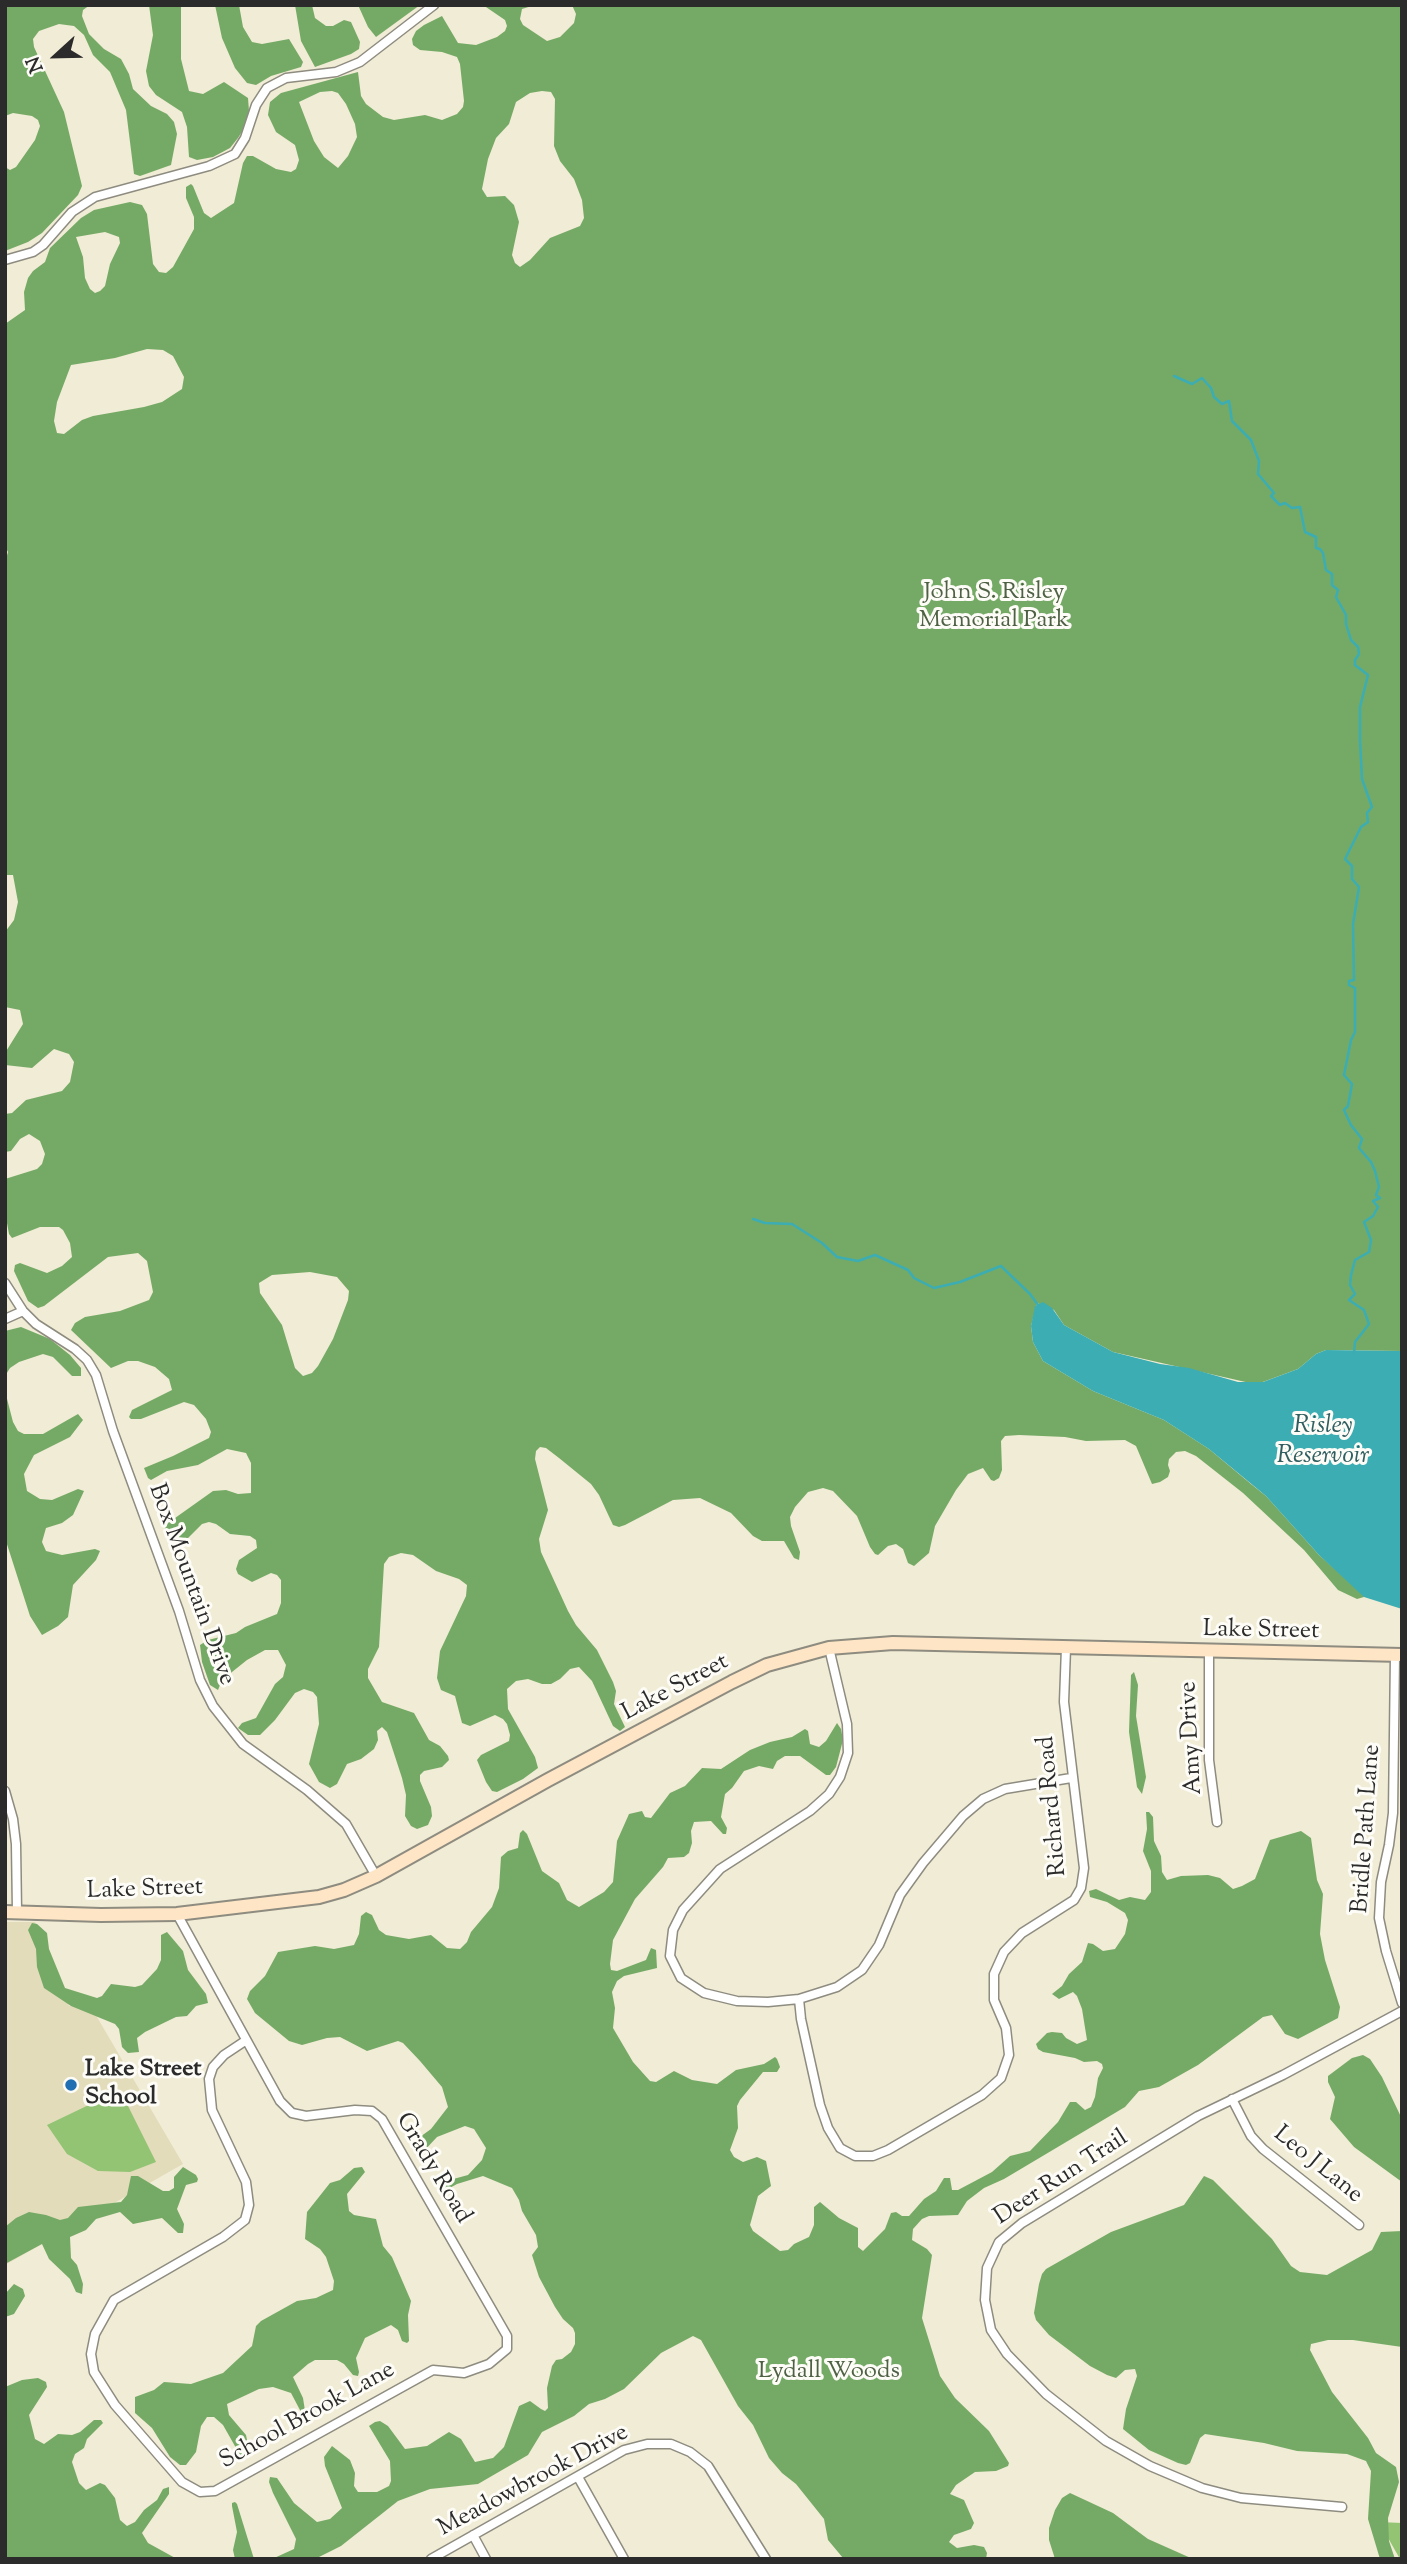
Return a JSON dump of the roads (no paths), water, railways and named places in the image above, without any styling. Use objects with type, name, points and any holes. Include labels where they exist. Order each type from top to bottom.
[{"type":"main road","name":"Lake Street","points":[[11,1912],[177,1914],[319,1897],[376,1876],[732,1682],[767,1665],[829,1648],[893,1643],[1398,1655]]},
{"type":"street","points":[[5,260],[33,252],[43,245],[72,212],[94,197],[162,180],[227,159],[241,146],[256,104],[267,88],[286,78],[336,72],[360,62],[434,5]]},
{"type":"street","name":"Box Mountain Drive","points":[[5,1283],[23,1311],[36,1324],[75,1349],[87,1360],[96,1375],[113,1431],[179,1611],[200,1680],[213,1706],[243,1744],[307,1790],[346,1824],[376,1876]]},
{"type":"street","points":[[5,1319],[23,1311]]},
{"type":"street","points":[[829,1648],[847,1724],[848,1754],[840,1777],[828,1794],[810,1811],[720,1870],[683,1910],[673,1930],[670,1956],[681,1978],[704,1993],[737,2001],[768,2002],[799,1999],[837,1987],[862,1970],[879,1945],[900,1895],[963,1816],[983,1799],[1005,1789],[1072,1778]]},
{"type":"street","name":"Richard Road","points":[[799,1999],[820,2105],[828,2128],[839,2147],[855,2156],[873,2156],[888,2150],[982,2095],[1001,2078],[1009,2055],[1006,2028],[994,2000],[994,1974],[1003,1952],[1022,1933],[1074,1900],[1081,1888],[1084,1868],[1064,1702],[1066,1648]]},
{"type":"street","name":"Amy Drive","points":[[1209,1652],[1209,1760],[1217,1822]]},
{"type":"street","name":"Bridle Path Lane","points":[[1398,1655],[1393,1813],[1381,1882],[1379,1918],[1385,1951],[1402,2003]]},
{"type":"street","points":[[5,1791],[13,1819],[16,1844],[11,1912]]},
{"type":"street","name":"Grady Road","points":[[177,1914],[280,2101],[292,2113],[306,2116],[355,2110],[372,2111],[382,2119],[507,2336]]},
{"type":"street","name":"Deer Run Trail","points":[[1342,2507],[1241,2498],[1202,2487],[1150,2466],[1106,2441],[1056,2402],[1007,2354],[991,2330],[985,2300],[987,2268],[999,2242],[1032,2216],[1198,2116],[1283,2075],[1402,2011]]},
{"type":"street","name":"School Brook Lane","points":[[245,2041],[224,2054],[213,2067],[209,2078],[212,2109],[248,2192],[249,2205],[245,2220],[223,2237],[114,2300],[94,2334],[91,2354],[94,2372],[116,2405],[160,2459],[182,2482],[200,2492],[215,2491],[433,2370],[464,2373],[489,2364],[507,2349],[507,2336]]},
{"type":"street","name":"Leo J Lane","points":[[1232,2099],[1251,2136],[1263,2149],[1359,2225]]},
{"type":"street","name":"Meadowbrook Drive","points":[[431,2559],[624,2450],[648,2444],[671,2444],[690,2452],[708,2466],[766,2559]]},
{"type":"street","points":[[578,2477],[624,2559]]},
{"type":"street","points":[[473,2535],[486,2559]]},
{"type":"water","name":"Risley Reservoir","points":[[1043,1302],[1052,1308],[1064,1325],[1113,1352],[1189,1368],[1238,1382],[1263,1382],[1298,1369],[1316,1354],[1326,1350],[1402,1351],[1402,1609],[1364,1597],[1319,1555],[1266,1496],[1209,1449],[1164,1420],[1093,1391],[1043,1361],[1033,1342],[1031,1326],[1035,1306]]},
{"type":"waterway","points":[[1174,376],[1192,384],[1202,378],[1222,404],[1229,401],[1232,421],[1251,440],[1259,461],[1258,474],[1274,493],[1271,496],[1280,505],[1285,503],[1292,508],[1300,507],[1305,532],[1316,537],[1316,548],[1323,553],[1326,570],[1332,574],[1332,585],[1338,590],[1336,597],[1346,615],[1351,640],[1358,647],[1359,654],[1355,665],[1368,675],[1360,707],[1360,740],[1362,779],[1372,807],[1367,813],[1368,822],[1361,827],[1345,859],[1352,866],[1352,879],[1359,887],[1353,924],[1354,980],[1349,981],[1349,985],[1355,988],[1355,1032],[1344,1075],[1352,1084],[1348,1106],[1344,1110],[1362,1139],[1359,1148],[1375,1171],[1379,1187],[1376,1195],[1380,1198],[1373,1201],[1378,1207],[1373,1216],[1364,1222],[1371,1240],[1369,1252],[1355,1260],[1351,1275],[1350,1285],[1355,1294],[1349,1300],[1364,1310],[1369,1324],[1355,1342],[1354,1353]]},
{"type":"waterway","points":[[753,1219],[765,1223],[792,1224],[822,1243],[837,1257],[858,1261],[875,1255],[908,1270],[914,1278],[934,1288],[960,1282],[1001,1266],[1038,1305]]},
{"type":"place","name":"Lake Street School","points":[[71,2085]]},
{"type":"park label","name":"John S. Risley Memorial Park","points":[[994,608]]},
{"type":"park label","name":"Lydall Woods","points":[[829,2373]]}]
